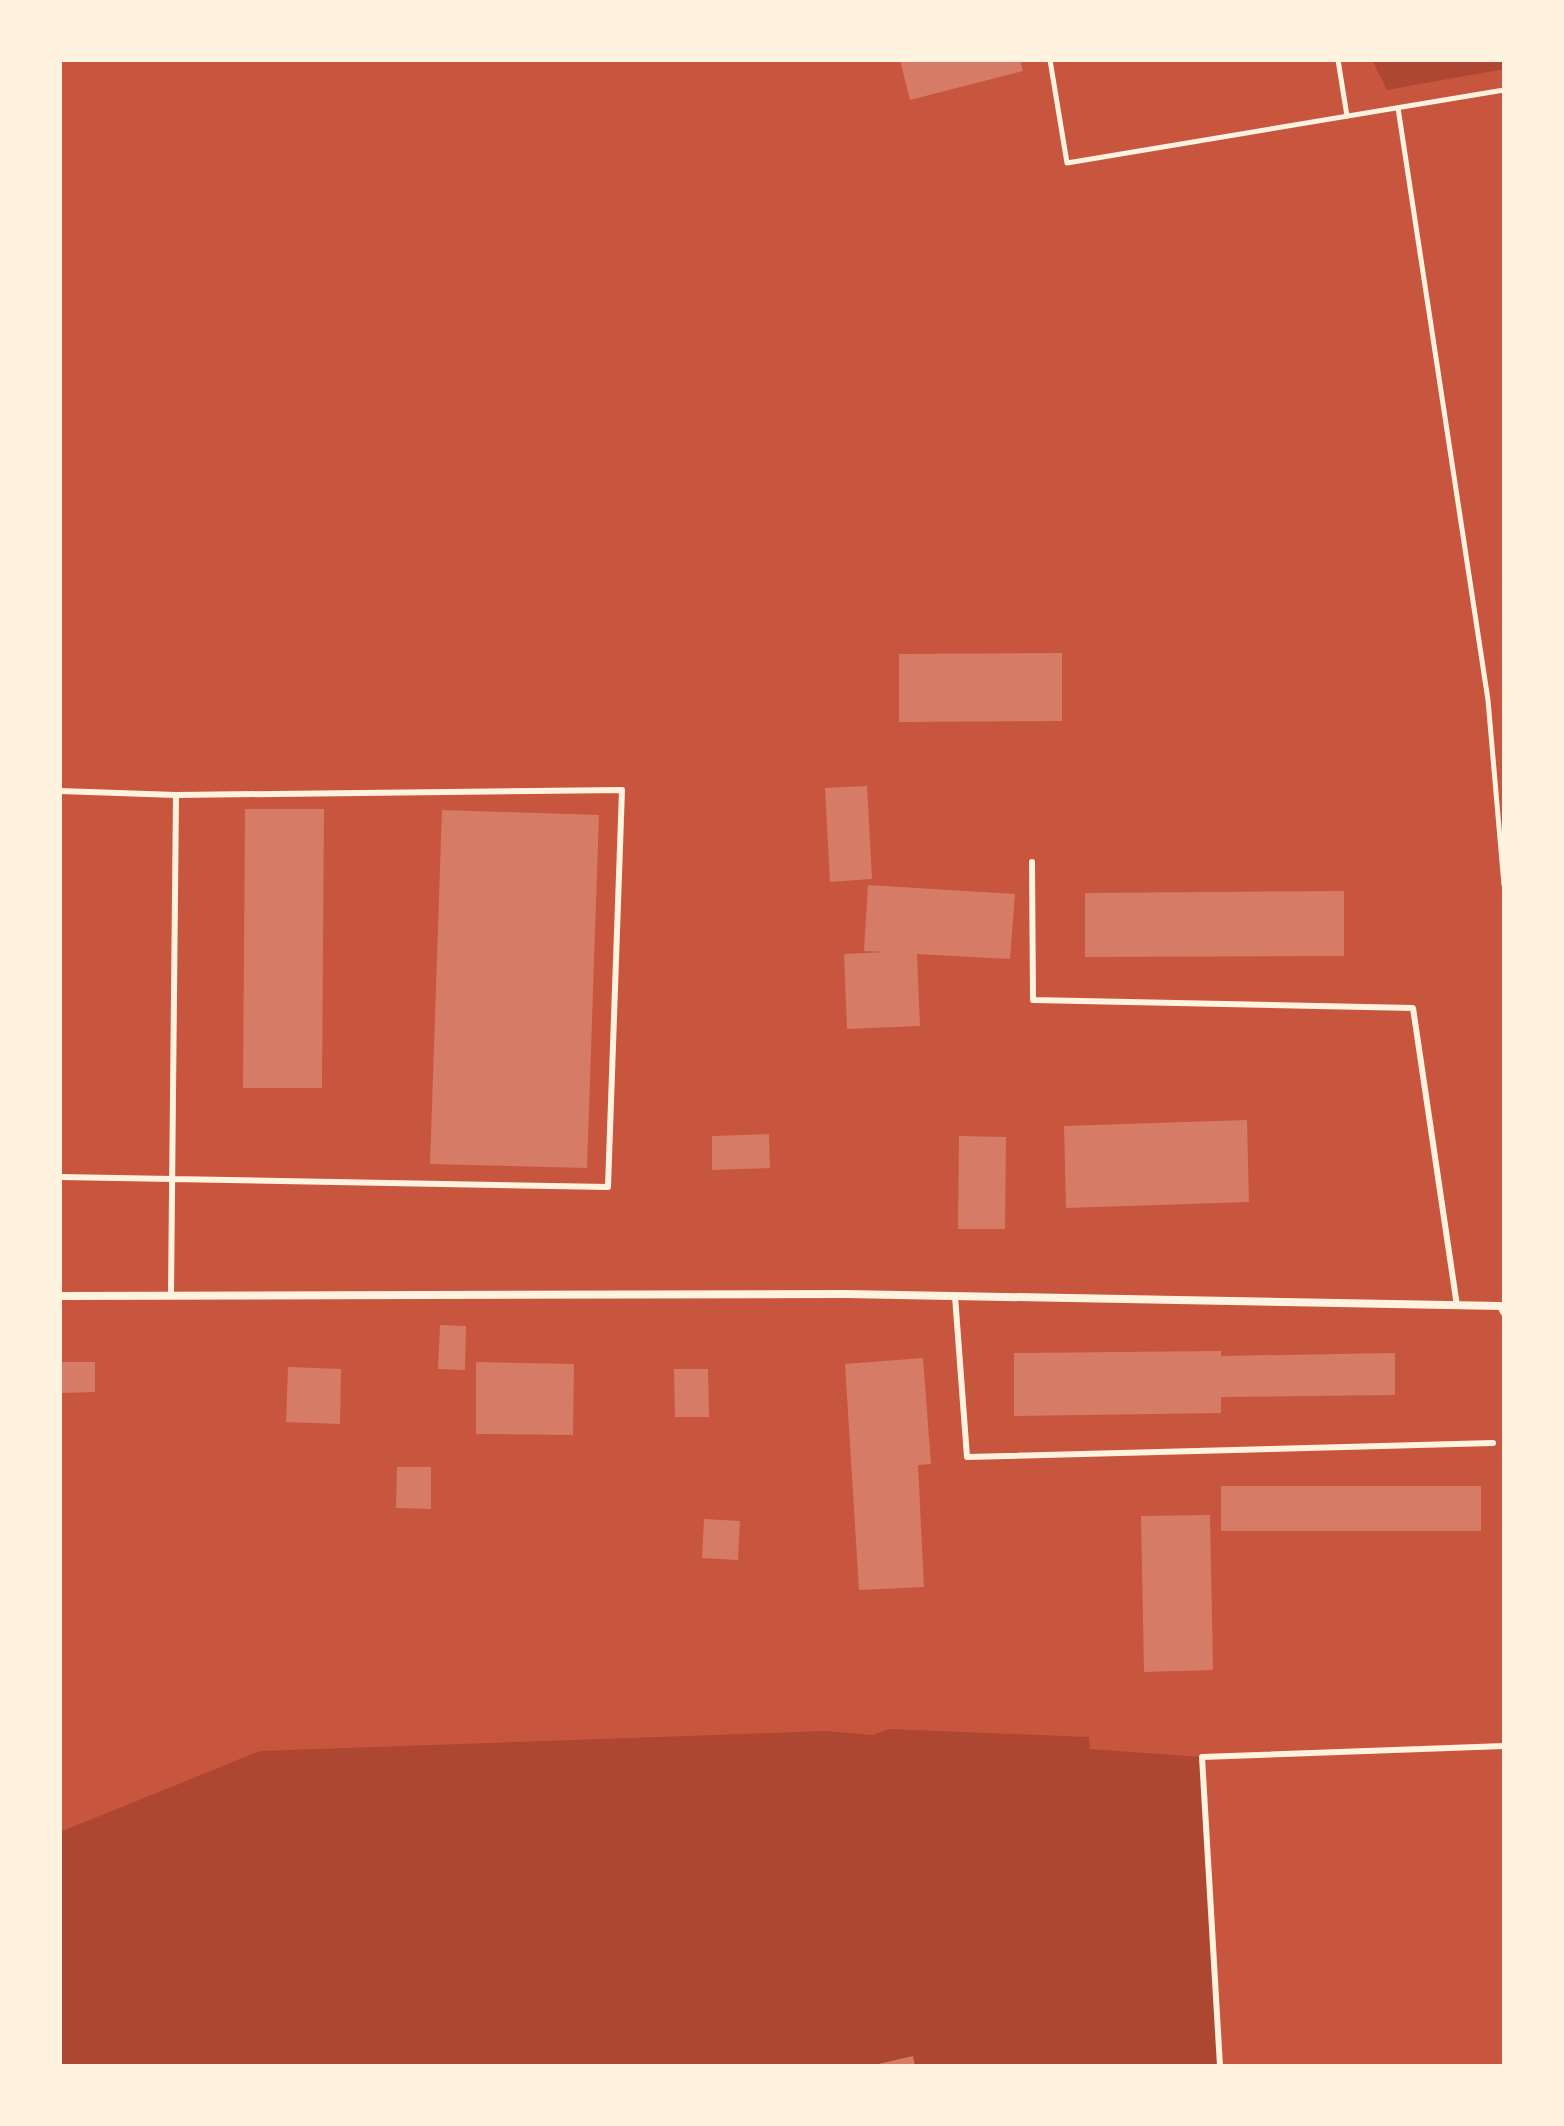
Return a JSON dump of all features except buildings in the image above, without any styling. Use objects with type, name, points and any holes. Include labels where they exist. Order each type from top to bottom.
[{"type":"street","points":[[60,1296],[955,1296],[1502,1309]]},
{"type":"lane","points":[[60,791],[176,795],[622,790],[608,1187],[60,1177]]},
{"type":"lane","points":[[171,1294],[176,795]]},
{"type":"lane","points":[[1032,862],[1033,1000],[1413,1008],[1457,1306]]},
{"type":"lane","points":[[955,1296],[967,1457],[1493,1443]]},
{"type":"lane","points":[[1220,2066],[1202,1757],[1504,1746]]},
{"type":"path","points":[[1050,60],[1067,163],[1504,90]]},
{"type":"path","points":[[1338,60],[1347,116]]},
{"type":"path","points":[[1398,108],[1488,700],[1504,885]]},
{"type":"shaded area","points":[[1372,60],[1504,60],[1504,69],[1387,90]]},
{"type":"shaded area","points":[[890,1729],[1089,1737],[1090,1749],[1202,1757],[1220,2066],[60,2066],[60,1832],[260,1751],[826,1731],[872,1735]]}]
